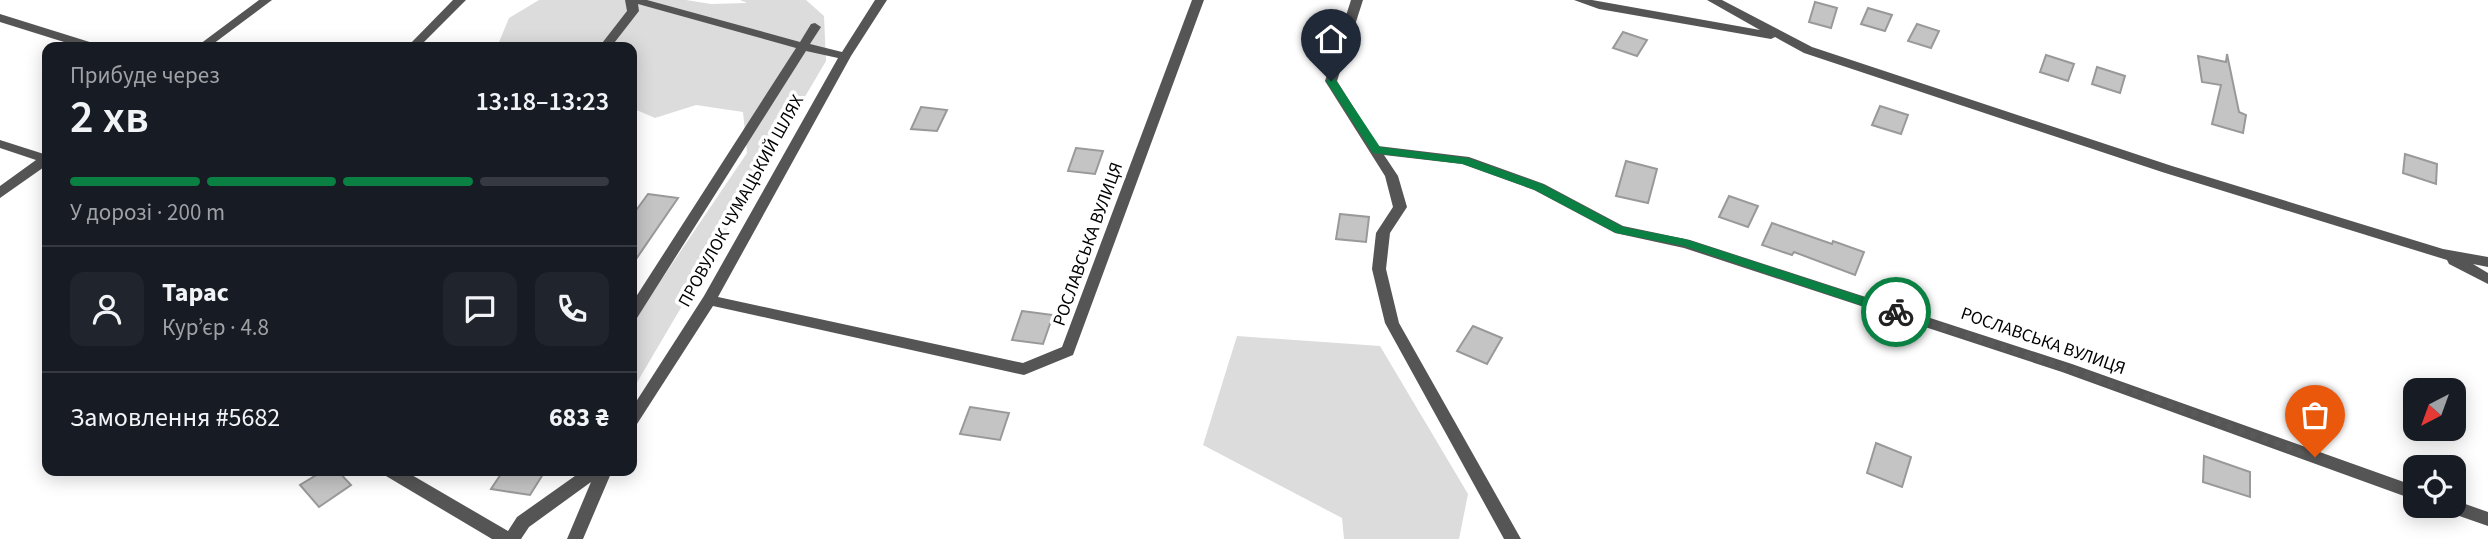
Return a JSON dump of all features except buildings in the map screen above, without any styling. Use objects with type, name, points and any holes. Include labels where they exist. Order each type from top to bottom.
[{"type":"street","points":[[209,42],[266,0]]},
{"type":"street","points":[[418,42],[460,0]]},
{"type":"street","points":[[609,42],[633,11],[633,0],[802,47],[845,56]]},
{"type":"street","name":"ПРОВУЛОК ЧУМАЦЬКИЙ ШЛЯХ","points":[[637,411],[709,300],[845,56],[881,0]]},
{"type":"street","name":"РОСЛАВСЬКА ВУЛИЦЯ","points":[[709,300],[1024,369],[1068,351],[1198,0]]},
{"type":"street","points":[[1357,0],[1331,81],[1377,150],[1391,176],[1401,206],[1383,233],[1379,270],[1392,324],[1513,539]]},
{"type":"street","points":[[1580,0],[1599,6],[1784,37]]},
{"type":"street","points":[[1713,0],[1808,50],[2142,160],[2443,254],[2488,262]]},
{"type":"street","points":[[0,18],[76,42]]},
{"type":"street","points":[[637,306],[815,27]]},
{"type":"street","points":[[0,144],[42,157]]},
{"type":"street","name":"РОСЛАВСЬКА ВУЛИЦЯ","points":[[1377,150],[1464,160],[1539,187],[1620,230],[1685,243],[2027,355],[2403,489]]},
{"type":"street","points":[[0,193],[42,163]]},
{"type":"street","points":[[2443,254],[2488,279]]},
{"type":"street","points":[[400,476],[506,539]]},
{"type":"street","points":[[512,539],[523,522],[587,476]]},
{"type":"street","points":[[575,539],[602,476]]},
{"type":"street","points":[[2466,511],[2488,519]]},
{"type":"shaded area","points":[[539,0],[686,0],[711,4],[747,3],[740,0],[806,0],[824,16],[826,61],[637,382],[637,316],[747,153],[743,112],[696,105],[655,118],[637,110],[637,42],[499,42],[509,18]]},
{"type":"shaded area","points":[[1237,336],[1380,346],[1468,494],[1459,539],[1344,539],[1342,518],[1203,445]]},
{"type":"way so far","points":[[1896,312],[2067,368],[2315,457]]},
{"type":"route","points":[[1331,81],[1377,150],[1464,160],[1539,187],[1620,230],[1685,243],[1896,312]]}]
